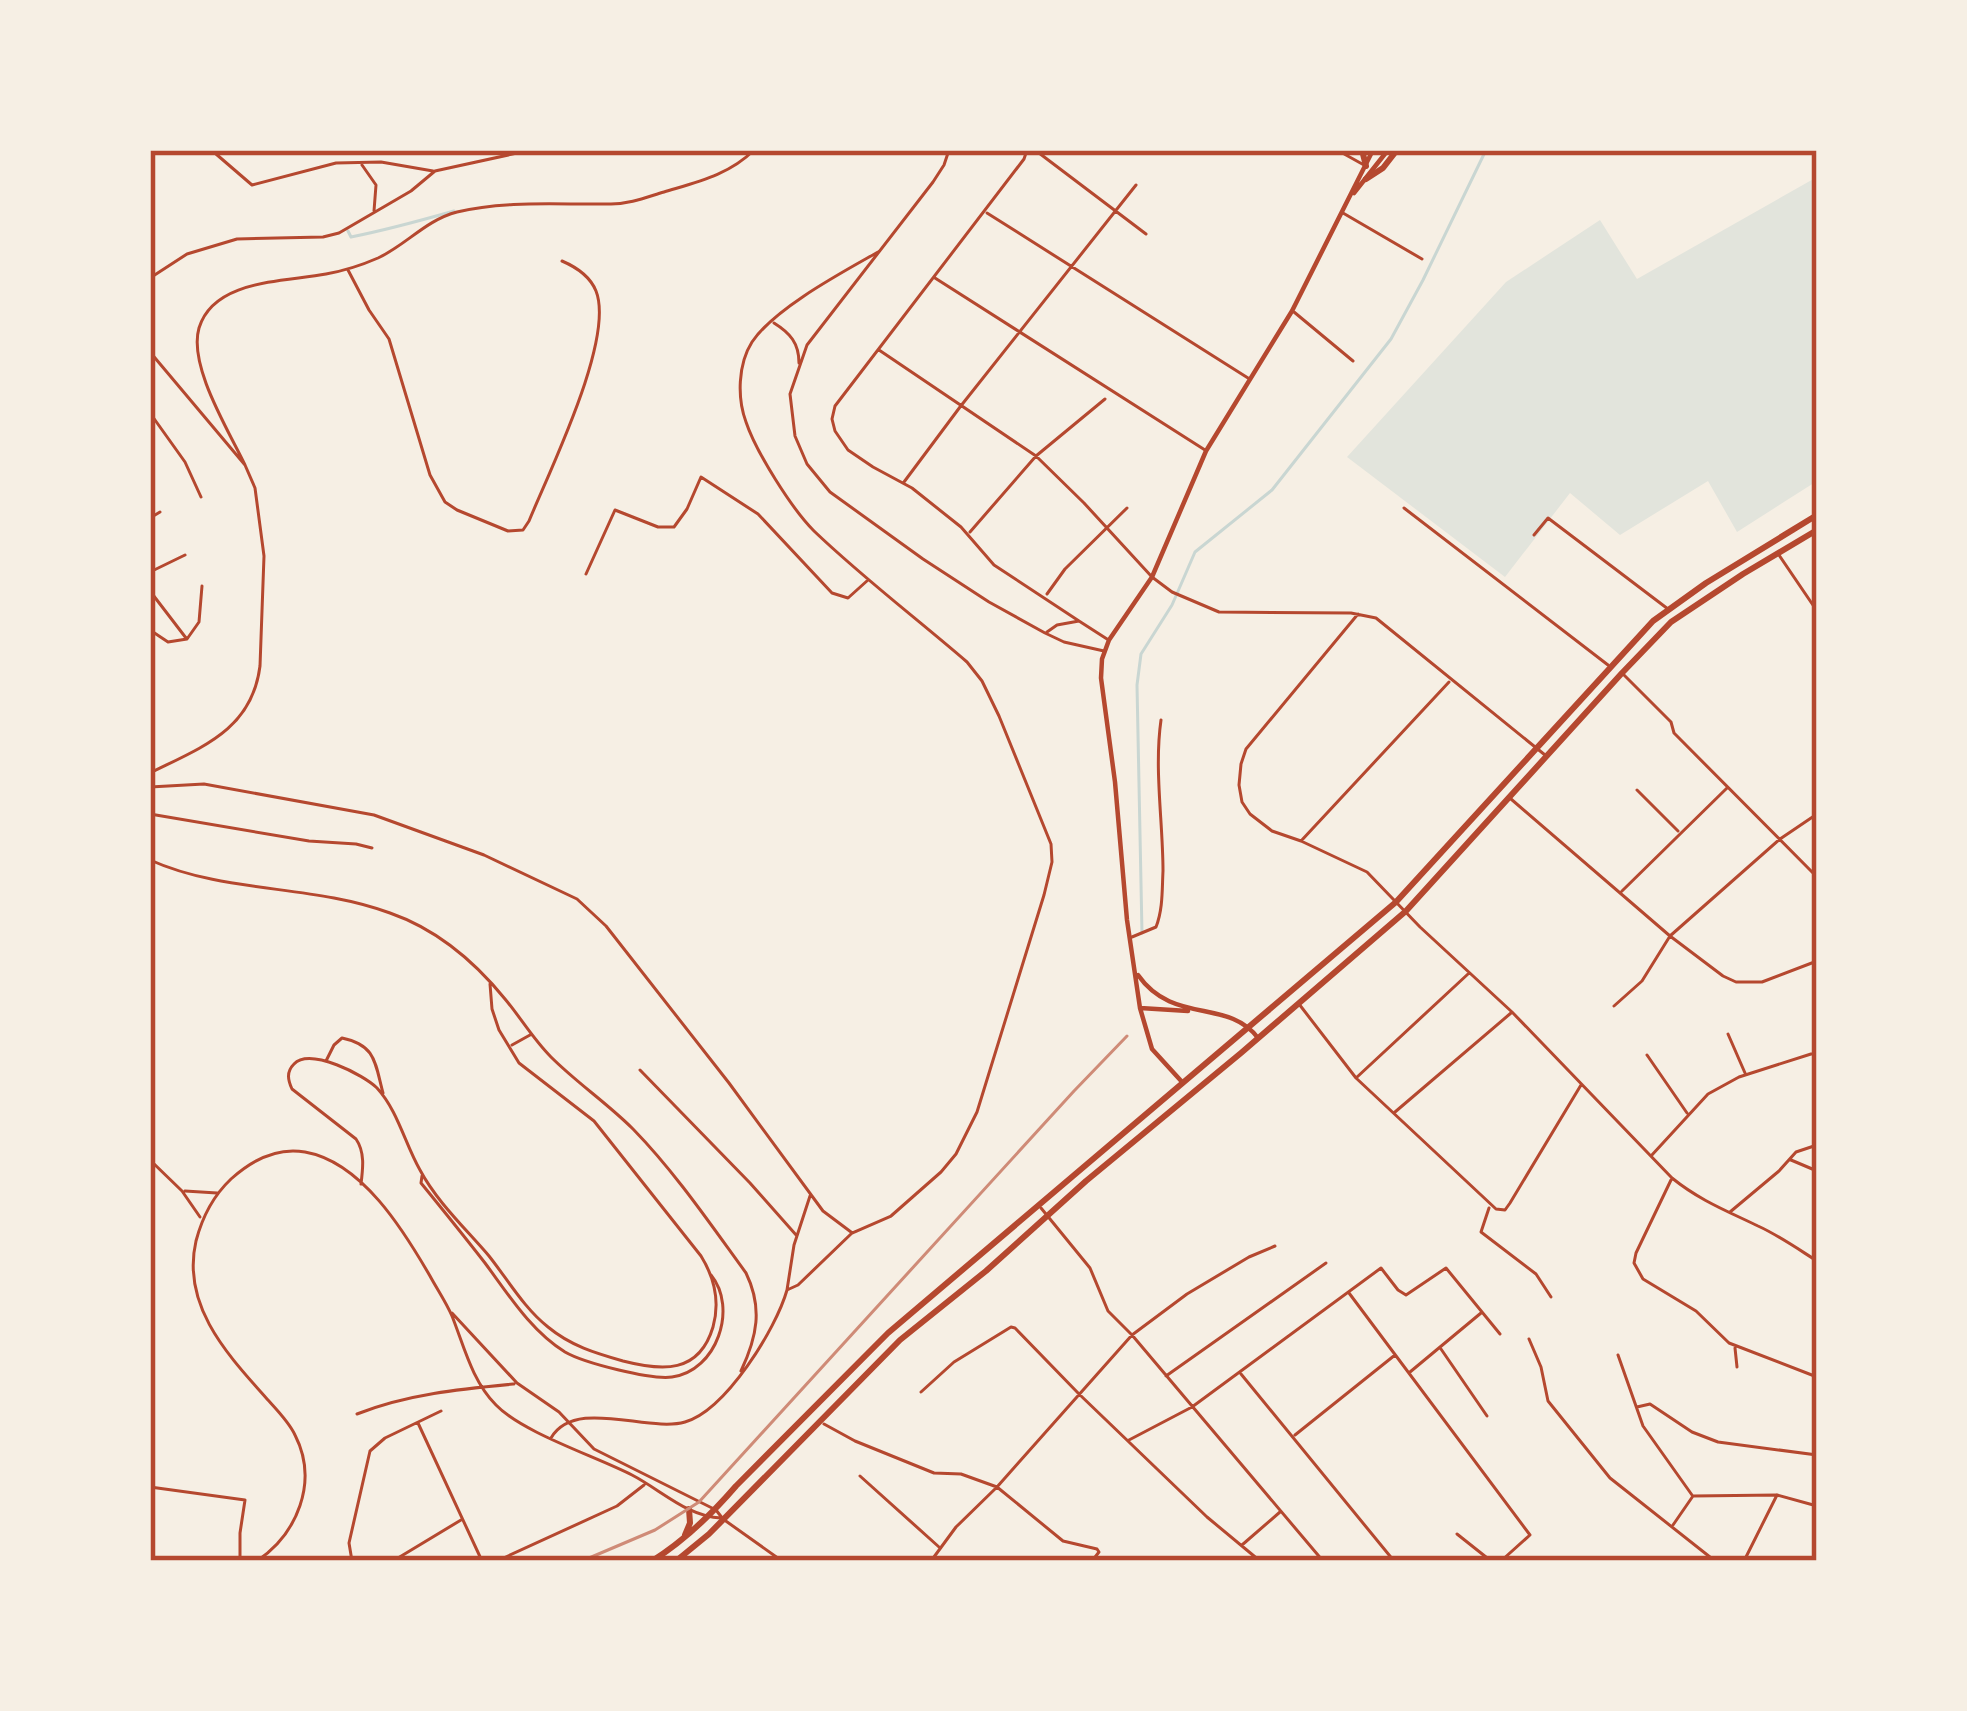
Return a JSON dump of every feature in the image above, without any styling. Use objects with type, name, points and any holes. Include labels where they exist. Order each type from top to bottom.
[{"type":"main road","points":[[1362,150],[1366,166]]},
{"type":"main road","points":[[1366,179],[1383,168],[1392,150]]},
{"type":"main road","points":[[652,1561],[716,1510],[889,1333],[1396,902],[1668,609],[1817,515]]},
{"type":"main road","points":[[676,1561],[889,1349],[1406,911],[1680,615],[1817,530]]},
{"type":"main road","points":[[684,1539],[690,1511]]},
{"type":"street","points":[[216,154],[252,185],[336,163],[381,162],[436,171],[531,150]]},
{"type":"street","points":[[150,773],[226,731],[247,709],[258,683],[263,556],[255,488],[205,378],[198,345],[200,325],[219,300],[246,287],[347,269],[378,258],[428,224],[457,212],[555,202],[630,202],[712,178],[754,150]]},
{"type":"street","points":[[949,150],[933,182],[814,336],[790,394],[793,428],[807,464],[830,492],[969,590],[1064,642],[1104,651]]},
{"type":"street","points":[[1028,150],[832,413],[835,431],[848,450],[904,482],[968,534],[994,565],[1109,640]]},
{"type":"street","points":[[1035,150],[1146,234]]},
{"type":"street","points":[[1337,150],[1366,166]]},
{"type":"street","points":[[1183,1083],[1152,1049],[1140,1008],[1101,678],[1104,651],[1151,578],[1207,451],[1292,310],[1373,150]]},
{"type":"street","points":[[361,164],[376,185],[373,214]]},
{"type":"street","points":[[150,278],[188,254],[237,238],[323,237],[347,230],[436,171]]},
{"type":"street","points":[[1350,197],[1366,179]]},
{"type":"street","points":[[904,482],[1136,185]]},
{"type":"street","points":[[986,212],[1250,379]]},
{"type":"street","points":[[1343,213],[1422,259]]},
{"type":"street","points":[[787,1290],[798,1286],[852,1233],[891,1216],[940,1172],[968,1132],[1044,895],[1052,852],[982,681],[967,662],[802,517],[743,416],[742,370],[749,346],[804,297],[878,252]]},
{"type":"street","points":[[347,269],[389,339],[430,475],[445,502],[513,532],[523,530],[529,520],[596,344],[598,296],[585,276],[562,261]]},
{"type":"street","points":[[934,277],[1207,451]]},
{"type":"street","points":[[1292,310],[1353,361]]},
{"type":"street","points":[[772,322],[791,336],[799,365]]},
{"type":"street","points":[[879,350],[1036,456],[1151,578],[1172,592],[1219,612],[1376,618],[1546,756]]},
{"type":"street","points":[[150,352],[244,465]]},
{"type":"street","points":[[968,534],[1036,456],[1105,399]]},
{"type":"street","points":[[150,413],[185,462],[201,497]]},
{"type":"street","points":[[586,574],[615,510],[658,527],[674,527],[701,478],[758,514],[838,597],[852,596],[869,579]]},
{"type":"street","points":[[1045,597],[1065,568],[1127,508]]},
{"type":"street","points":[[1404,508],[1610,667]]},
{"type":"street","points":[[150,518],[160,512]]},
{"type":"street","points":[[1534,535],[1548,518],[1668,609]]},
{"type":"street","points":[[1778,554],[1817,611]]},
{"type":"street","points":[[150,572],[185,555]]},
{"type":"street","points":[[150,630],[168,642],[187,639],[199,622],[202,586]]},
{"type":"street","points":[[150,591],[187,639]]},
{"type":"street","points":[[1358,614],[1251,742],[1240,764],[1240,795],[1250,814],[1272,831],[1360,867],[1512,1012],[1672,1178],[1728,1214],[1816,1258]]},
{"type":"street","points":[[1045,633],[1079,621]]},
{"type":"street","points":[[1622,673],[1671,722],[1674,733],[1817,877]]},
{"type":"street","points":[[1301,841],[1450,680]]},
{"type":"street","points":[[1130,937],[1156,927],[1161,907],[1161,720]]},
{"type":"street","points":[[150,787],[220,786],[374,814],[484,855],[577,899],[606,926],[811,1195],[830,1218],[852,1233]]},
{"type":"street","points":[[1621,892],[1727,787]]},
{"type":"street","points":[[1637,790],[1680,834]]},
{"type":"street","points":[[1509,797],[1712,970],[1736,982],[1762,982],[1817,961]]},
{"type":"street","points":[[150,814],[372,848]]},
{"type":"street","points":[[1614,1006],[1642,981],[1670,936],[1780,839],[1817,814]]},
{"type":"street","points":[[150,860],[213,880],[335,898],[392,913],[425,928],[480,970],[557,1063],[634,1131],[746,1274],[755,1295],[758,1327],[739,1375]]},
{"type":"street","points":[[1135,970],[1158,997]]},
{"type":"street","points":[[1356,1078],[1469,972]]},
{"type":"street","points":[[422,1174],[422,1184],[533,1325],[559,1348],[579,1359],[665,1378],[691,1370],[711,1351],[725,1311],[721,1290],[688,1238],[594,1121],[524,1068],[492,1009],[490,984]]},
{"type":"street","points":[[1139,1000],[1150,994],[1193,1011]]},
{"type":"street","points":[[1299,1003],[1356,1078],[1490,1206],[1505,1210],[1582,1084]]},
{"type":"street","points":[[1140,1008],[1221,1015],[1245,1022],[1258,1037]]},
{"type":"street","points":[[1394,1113],[1512,1012]]},
{"type":"street","points":[[509,1047],[532,1034]]},
{"type":"street","points":[[1728,1034],[1745,1075]]},
{"type":"street","points":[[326,1062],[342,1038],[367,1047],[385,1098],[422,1174],[536,1316],[567,1341],[589,1352],[662,1368],[677,1366],[694,1358],[709,1337],[715,1319],[711,1275]]},
{"type":"street","points":[[1651,1156],[1708,1094],[1745,1075],[1817,1054]]},
{"type":"street","points":[[1647,1055],[1688,1114]]},
{"type":"street","points":[[361,1184],[362,1153],[356,1138],[290,1084],[290,1072],[297,1061],[326,1062],[368,1080],[385,1098]]},
{"type":"street","points":[[640,1070],[797,1236]]},
{"type":"street","points":[[1728,1214],[1796,1152],[1817,1145]]},
{"type":"street","points":[[256,1561],[280,1543],[296,1519],[304,1492],[303,1460],[292,1429],[211,1329],[201,1307],[193,1264],[202,1220],[228,1182],[253,1162],[291,1150],[324,1157],[381,1203],[408,1237],[451,1312],[471,1367],[506,1414],[716,1510],[782,1561]]},
{"type":"street","points":[[150,1160],[182,1191],[202,1220]]},
{"type":"street","points":[[1788,1160],[1817,1171]]},
{"type":"street","points":[[1672,1178],[1636,1253],[1634,1266],[1643,1279],[1696,1311],[1734,1346],[1817,1377]]},
{"type":"street","points":[[182,1191],[219,1193]]},
{"type":"street","points":[[551,1438],[569,1422],[602,1418],[681,1424],[706,1411],[767,1338],[779,1314],[811,1195]]},
{"type":"street","points":[[1039,1205],[1090,1268],[1108,1311],[1323,1561]]},
{"type":"street","points":[[1490,1206],[1480,1232],[1536,1274],[1551,1298]]},
{"type":"street","points":[[931,1561],[956,1527],[1132,1335],[1187,1294],[1276,1246]]},
{"type":"street","points":[[1166,1376],[1325,1263]]},
{"type":"street","points":[[1129,1440],[1192,1407],[1381,1268],[1406,1295],[1444,1268],[1500,1334]]},
{"type":"street","points":[[1348,1291],[1530,1534],[1502,1561]]},
{"type":"street","points":[[451,1312],[517,1383],[569,1422],[594,1449],[690,1511],[723,1519]]},
{"type":"street","points":[[1409,1373],[1483,1312]]},
{"type":"street","points":[[921,1392],[954,1362],[1011,1327],[1022,1332],[1079,1394],[1260,1561]]},
{"type":"street","points":[[1529,1339],[1547,1398],[1610,1478],[1715,1561]]},
{"type":"street","points":[[1734,1346],[1737,1367]]},
{"type":"street","points":[[1440,1348],[1487,1416]]},
{"type":"street","points":[[1294,1437],[1395,1355]]},
{"type":"street","points":[[1618,1355],[1649,1436],[1693,1496]]},
{"type":"street","points":[[1240,1373],[1394,1561]]},
{"type":"street","points":[[357,1414],[422,1396],[517,1383]]},
{"type":"street","points":[[1637,1407],[1650,1404],[1692,1432],[1718,1442],[1817,1454]]},
{"type":"street","points":[[352,1561],[350,1543],[370,1451],[385,1438],[440,1412]]},
{"type":"street","points":[[819,1421],[934,1473],[962,1474],[997,1487],[1063,1541],[1095,1547],[1099,1552],[1093,1561]]},
{"type":"street","points":[[418,1423],[482,1561]]},
{"type":"street","points":[[860,1476],[940,1549]]},
{"type":"street","points":[[497,1561],[617,1506],[648,1480]]},
{"type":"street","points":[[150,1487],[244,1500],[240,1561]]},
{"type":"street","points":[[1693,1496],[1778,1495],[1814,1504],[1817,1498]]},
{"type":"street","points":[[1744,1561],[1778,1495]]},
{"type":"street","points":[[1672,1527],[1693,1496]]},
{"type":"street","points":[[1241,1547],[1282,1510]]},
{"type":"street","points":[[392,1561],[463,1519]]},
{"type":"street","points":[[1456,1534],[1492,1561]]},
{"type":"shaded area","points":[[1817,177],[1817,481],[1737,532],[1708,481],[1620,535],[1570,493],[1505,577],[1347,457],[1506,282],[1600,220],[1637,279]]},
{"type":"waterway","points":[[1142,933],[1137,685],[1141,654],[1172,605],[1195,552],[1272,490],[1391,339],[1486,150]]},
{"type":"waterway","points":[[348,231],[351,237],[454,211]]},
{"type":"railway","points":[[582,1561],[655,1530],[699,1502],[1127,1036]]}]
